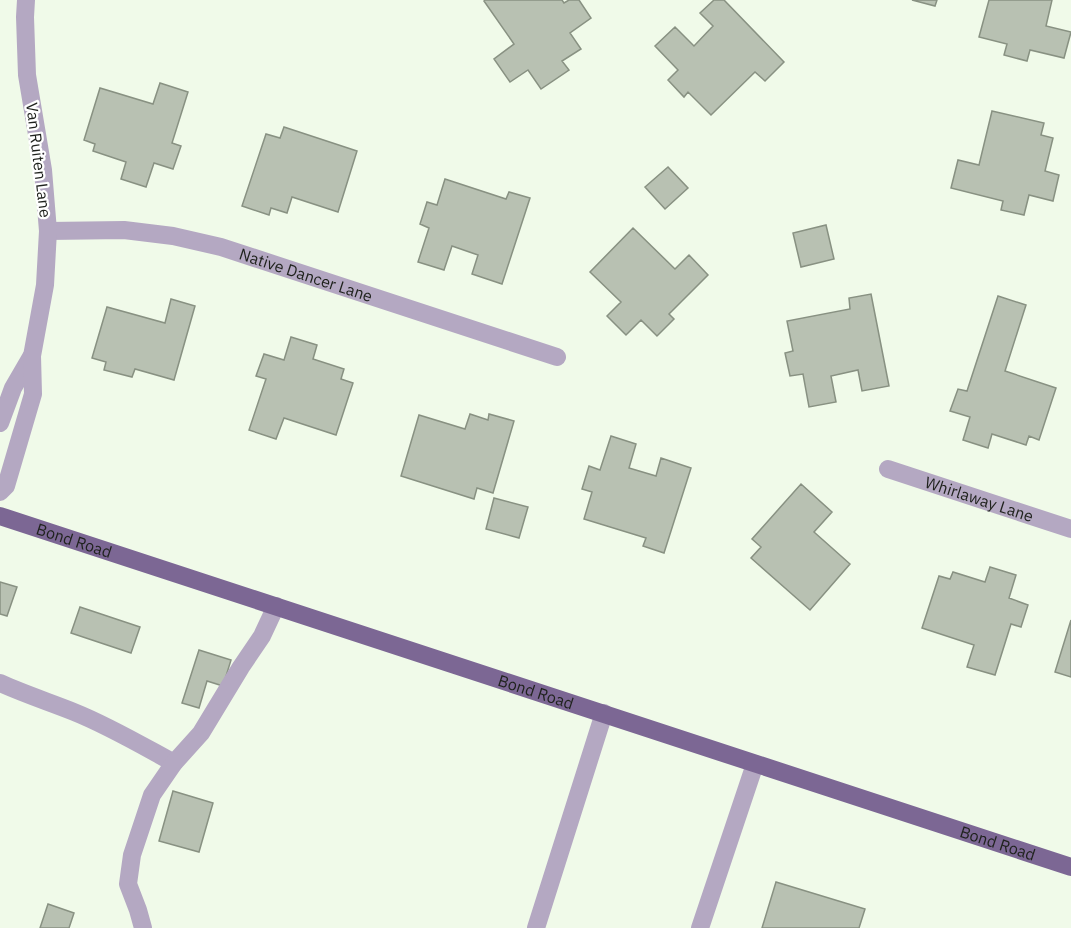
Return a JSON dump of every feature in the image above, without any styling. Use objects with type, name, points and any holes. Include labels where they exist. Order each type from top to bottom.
[{"type":"main road","name":"Bond Road","points":[[0,516],[1071,867]]},
{"type":"street","name":"Van Ruiten Lane","points":[[0,492],[6,486],[33,394],[32,356],[45,285],[48,231],[43,170],[27,75],[26,0]]},
{"type":"street","name":"Native Dancer Lane","points":[[48,231],[124,230],[174,236],[221,247],[557,357]]},
{"type":"street","name":"Van Ruiten Lane","points":[[0,423],[13,388],[32,356]]},
{"type":"street","name":"Whirlaway Lane","points":[[888,469],[1071,529]]},
{"type":"street","points":[[143,928],[128,884],[132,855],[152,795],[174,763],[201,733],[262,636],[276,606]]},
{"type":"street","points":[[0,683],[111,728],[174,763]]},
{"type":"street","points":[[536,928],[604,713]]},
{"type":"street","points":[[700,928],[755,764]]},
{"type":"building","points":[[485,0],[562,0],[564,3],[569,0],[579,0],[591,18],[570,33],[581,49],[562,61],[569,70],[541,89],[528,70],[510,82],[494,59],[514,44]]},
{"type":"building","points":[[714,0],[724,0],[784,62],[765,81],[755,72],[711,115],[688,92],[684,97],[668,80],[678,70],[655,46],[675,27],[694,46],[713,26],[700,13]]},
{"type":"building","points":[[912,0],[937,0],[935,6]]},
{"type":"building","points":[[989,0],[1052,0],[1046,26],[1071,32],[1064,58],[1030,50],[1027,61],[1004,55],[1007,44],[979,37]]},
{"type":"building","points":[[160,83],[188,92],[172,143],[181,146],[173,169],[154,163],[146,187],[121,179],[126,162],[93,151],[95,144],[84,140],[100,88],[153,104]]},
{"type":"building","points":[[992,111],[1044,123],[1041,135],[1053,138],[1045,171],[1059,175],[1053,201],[1029,195],[1024,215],[1001,210],[1003,201],[951,188],[958,160],[979,165]]},
{"type":"building","points":[[284,127],[357,151],[338,212],[292,197],[287,213],[271,208],[269,215],[242,206],[266,134],[280,138]]},
{"type":"building","points":[[668,167],[688,188],[665,209],[645,187]]},
{"type":"building","points":[[445,179],[506,199],[509,192],[530,198],[502,284],[472,274],[478,255],[452,246],[444,270],[418,262],[429,228],[420,224],[427,202],[437,205]]},
{"type":"building","points":[[826,225],[834,259],[801,267],[793,233]]},
{"type":"building","points":[[633,228],[675,269],[689,255],[708,275],[669,314],[674,319],[657,336],[641,320],[626,335],[607,316],[621,302],[590,272]]},
{"type":"building","points":[[871,294],[889,386],[862,391],[858,370],[831,376],[836,402],[809,407],[803,374],[790,376],[785,353],[793,351],[787,321],[850,309],[849,298]]},
{"type":"building","points":[[998,296],[1026,305],[1005,371],[1056,388],[1039,440],[1029,436],[1026,445],[992,434],[988,448],[963,440],[970,417],[950,411],[958,389],[967,391]]},
{"type":"building","points":[[171,299],[195,306],[174,380],[135,369],[132,377],[104,370],[106,362],[92,358],[107,307],[165,323]]},
{"type":"building","points":[[291,337],[317,345],[313,359],[344,369],[341,379],[353,383],[336,435],[284,418],[276,439],[249,430],[266,379],[256,376],[264,354],[284,360]]},
{"type":"building","points":[[470,414],[488,420],[489,414],[514,421],[493,493],[477,488],[474,499],[401,476],[419,415],[465,429]]},
{"type":"building","points":[[611,436],[636,444],[629,468],[656,476],[661,458],[691,468],[664,553],[643,546],[646,538],[584,519],[592,492],[582,489],[589,466],[600,470]]},
{"type":"building","points":[[801,484],[832,512],[814,532],[850,564],[810,610],[751,558],[761,547],[752,539]]},
{"type":"building","points":[[494,498],[528,507],[519,538],[486,529]]},
{"type":"building","points":[[990,567],[1016,575],[1009,598],[1028,605],[1021,627],[1011,624],[995,675],[967,667],[974,645],[922,628],[939,576],[950,579],[953,572],[985,582]]},
{"type":"building","points":[[0,582],[17,587],[7,616],[0,614]]},
{"type":"building","points":[[80,607],[140,627],[131,653],[71,633]]},
{"type":"building","points":[[1071,620],[1071,677],[1055,672]]},
{"type":"building","points":[[199,650],[231,660],[223,686],[207,681],[199,708],[182,703]]},
{"type":"building","points":[[173,791],[213,803],[199,852],[159,841]]},
{"type":"building","points":[[776,882],[865,909],[859,928],[762,928]]},
{"type":"building","points":[[48,904],[74,913],[69,928],[40,928]]}]
